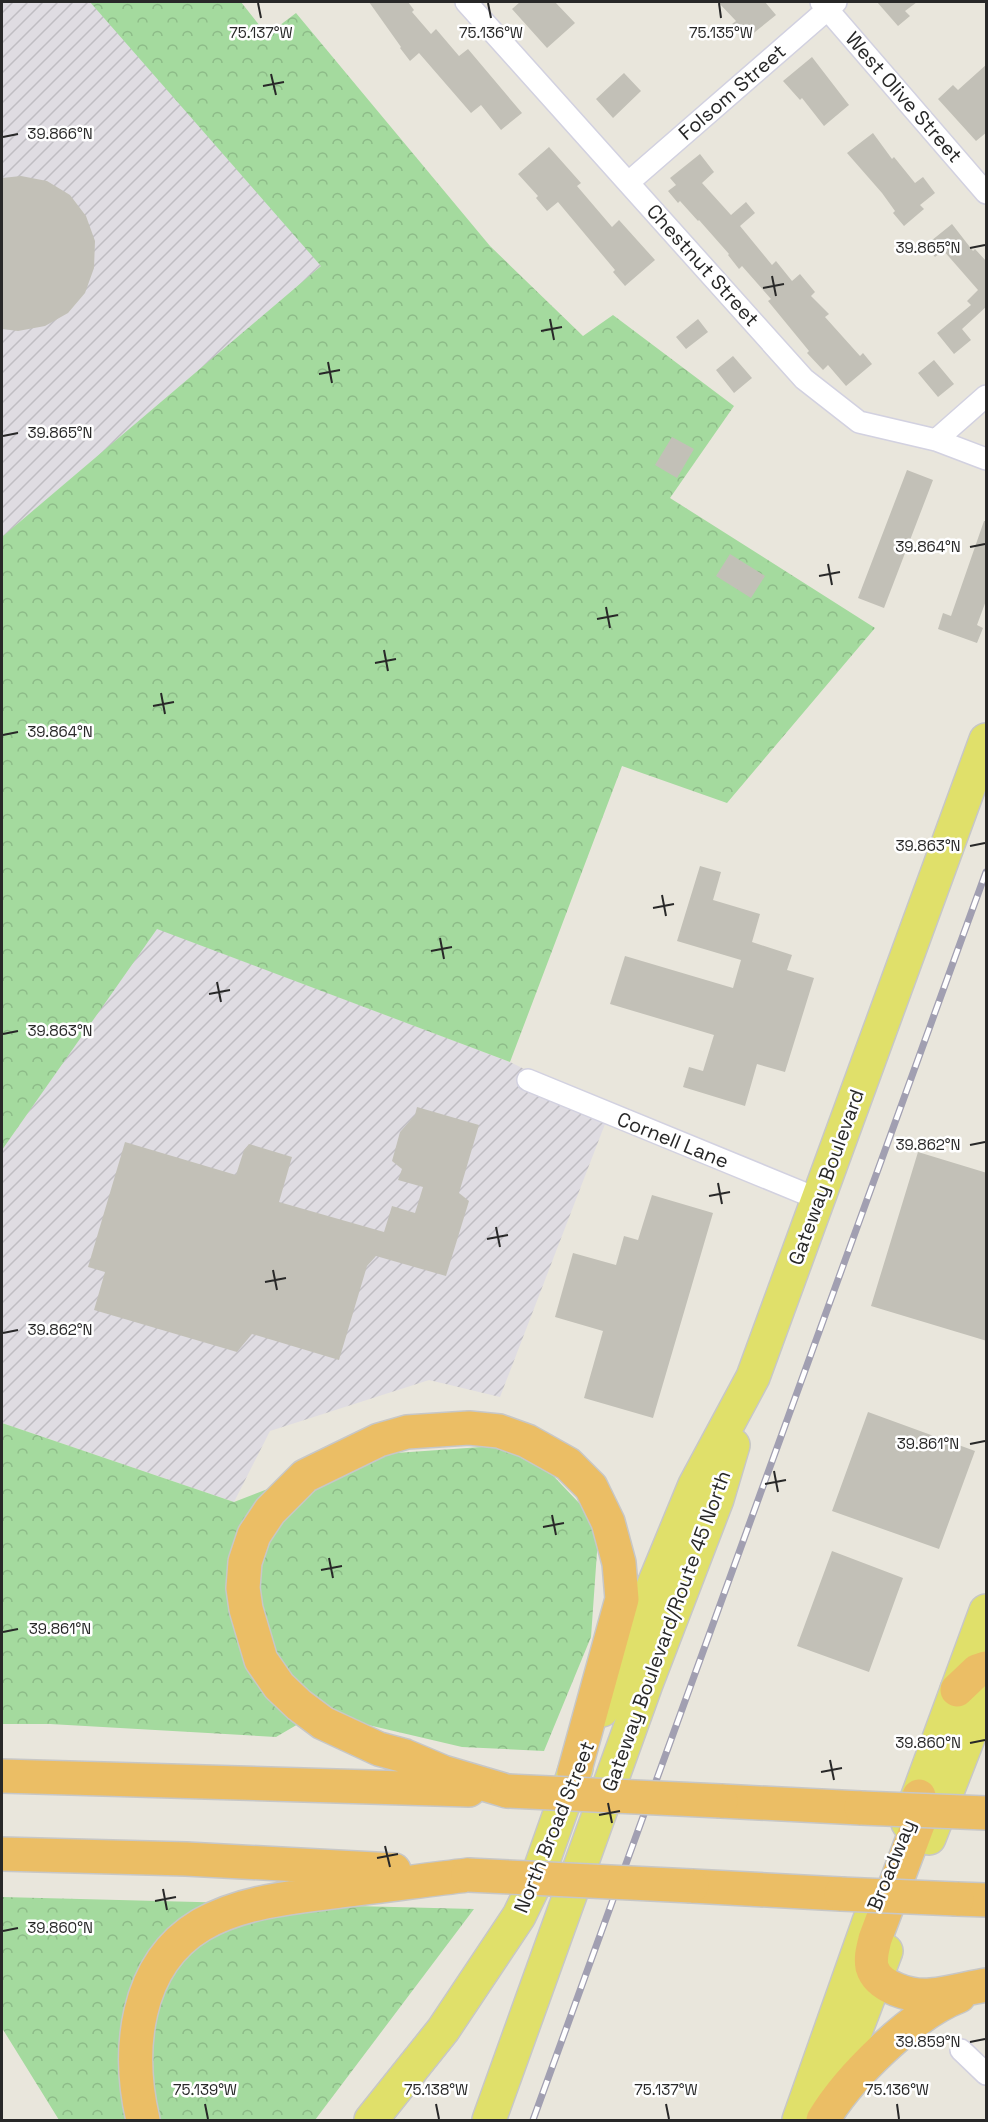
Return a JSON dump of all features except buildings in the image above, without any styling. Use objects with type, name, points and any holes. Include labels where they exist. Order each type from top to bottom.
[{"type":"highway","points":[[507,1791],[443,1772],[405,1756],[379,1749],[323,1723],[279,1686],[261,1660],[246,1609],[243,1588],[245,1562],[254,1535],[270,1511],[305,1476],[379,1440],[407,1432],[469,1428],[499,1431],[527,1441],[568,1464],[591,1487],[608,1522],[619,1563],[622,1599],[574,1773]]},
{"type":"highway","points":[[972,1691],[977,1671],[987,1668]]},
{"type":"highway","points":[[2,1776],[507,1791],[987,1813]]},
{"type":"highway","points":[[919,1796],[920,1819],[875,1939],[871,1957],[876,1975],[885,1983],[896,1988],[929,1996],[987,1985]]},
{"type":"highway","points":[[2,1854],[302,1864],[468,1875],[972,1900]]},
{"type":"highway","points":[[142,2121],[134,2062],[135,2040],[142,2006],[160,1965],[179,1941],[189,1933],[214,1918],[252,1906],[314,1895],[468,1875]]},
{"type":"highway","points":[[823,2121],[844,2089],[897,2037],[952,1999],[987,1985]]},
{"type":"main road","name":"Gateway Boulevard","points":[[645,1605],[695,1485],[753,1377],[987,740]]},
{"type":"main road","name":"Gateway Boulevard/Route 45 North","points":[[489,2121],[646,1684],[717,1499],[753,1377]]},
{"type":"main road","name":"North Broad Street","points":[[370,2121],[443,2030],[519,1916],[536,1881],[555,1832],[574,1773],[645,1605]]},
{"type":"main road","name":"Broadway","points":[[823,2121],[876,1975],[972,1691],[987,1611]]},
{"type":"main road","name":"Broadway","points":[[799,2121],[878,1898],[919,1796],[972,1691]]},
{"type":"street","name":"Chestnut Street","points":[[474,4],[804,378],[859,422],[936,440],[987,459]]},
{"type":"street","name":"Folsom Street","points":[[629,182],[828,4]]},
{"type":"street","name":"West Olive Street","points":[[828,4],[987,193]]},
{"type":"street","points":[[936,440],[987,396]]},
{"type":"street","name":"Cornell Lane","points":[[528,1080],[818,1199]]},
{"type":"street","points":[[961,2050],[987,2074]]},
{"type":"shaded area","points":[[2,2],[207,2],[410,233],[2,586]]},
{"type":"shaded area","points":[[156,928],[510,1062],[610,1111],[500,1397],[429,1380],[270,1431],[234,1502],[2,1423],[2,1150]]},
{"type":"green space","points":[[90,2],[241,2],[267,35],[296,13],[490,246],[583,336],[613,315],[734,406],[670,498],[875,628],[727,803],[622,766],[510,1062],[157,929],[2,1150],[2,537],[321,266]]},
{"type":"green space","points":[[2,1423],[234,1502],[353,1456],[523,1444],[599,1524],[591,1637],[544,1751],[462,1747],[317,1713],[276,1737],[50,1724],[2,1724]]},
{"type":"green space","points":[[2,1897],[474,1909],[315,2120],[59,2120],[2,2028]]},
{"type":"railway","points":[[533,2120],[986,872]]}]
